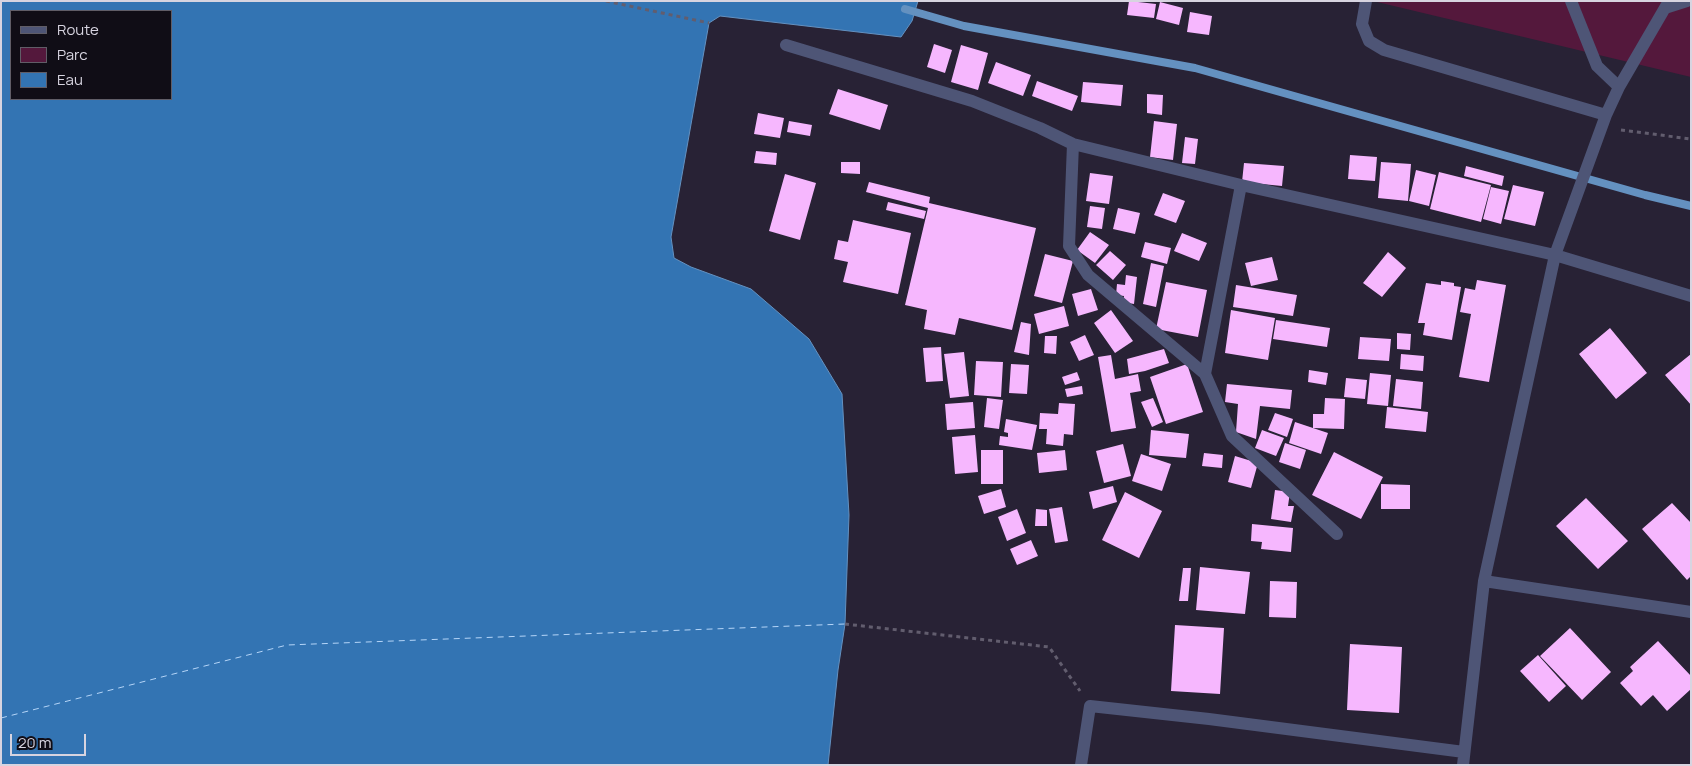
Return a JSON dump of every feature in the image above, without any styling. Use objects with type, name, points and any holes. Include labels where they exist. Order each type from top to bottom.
[{"type":"street","points":[[1366,1],[1362,24],[1369,41],[1384,50],[1606,115]]},
{"type":"street","points":[[1571,1],[1597,66],[1619,87]]},
{"type":"street","points":[[1463,765],[1484,581],[1555,255],[1600,128],[1619,87],[1667,5],[1687,1]]},
{"type":"street","points":[[786,45],[972,101],[1040,128],[1073,144],[1241,185],[1555,255],[1691,296]]},
{"type":"street","points":[[1073,144],[1069,246],[1088,275],[1205,374],[1232,436],[1337,534]]},
{"type":"street","points":[[1205,374],[1241,185]]},
{"type":"street","points":[[1484,581],[1691,612]]},
{"type":"street","points":[[1081,765],[1090,706],[1210,719],[1464,752]]},
{"type":"path","points":[[606,1],[709,23]]},
{"type":"path","points":[[1600,128],[1691,139]]},
{"type":"path","points":[[845,624],[1050,647],[1090,706]]},
{"type":"green space","points":[[1373,1],[1691,1],[1691,77]]},
{"type":"water","points":[[1,1],[918,1],[912,21],[901,37],[720,16],[709,23],[671,237],[674,258],[691,267],[751,289],[809,339],[842,394],[849,515],[845,624],[828,765],[1,765]]},
{"type":"building","points":[[1129,1],[1156,4],[1154,18],[1127,15]]},
{"type":"building","points":[[1160,2],[1183,8],[1179,25],[1156,19]]},
{"type":"building","points":[[1190,12],[1212,16],[1209,35],[1187,32]]},
{"type":"building","points":[[934,44],[952,50],[945,73],[927,67]]},
{"type":"building","points":[[961,45],[988,53],[978,90],[951,82]]},
{"type":"building","points":[[996,62],[1031,75],[1023,96],[988,83]]},
{"type":"building","points":[[1037,81],[1078,96],[1072,111],[1032,96]]},
{"type":"building","points":[[1083,82],[1123,85],[1121,106],[1081,102]]},
{"type":"building","points":[[838,89],[888,105],[880,130],[829,114]]},
{"type":"building","points":[[1147,94],[1163,95],[1162,115],[1147,113]]},
{"type":"building","points":[[758,113],[784,118],[780,138],[754,134]]},
{"type":"building","points":[[789,121],[812,125],[810,136],[787,132]]},
{"type":"building","points":[[1154,121],[1177,124],[1173,160],[1150,157]]},
{"type":"building","points":[[1185,137],[1198,139],[1195,164],[1182,163]]},
{"type":"building","points":[[756,151],[777,153],[776,165],[754,163]]},
{"type":"building","points":[[1350,155],[1377,157],[1375,181],[1348,179]]},
{"type":"building","points":[[841,162],[860,162],[860,174],[841,173]]},
{"type":"building","points":[[1381,162],[1411,164],[1408,201],[1378,198]]},
{"type":"building","points":[[1244,163],[1284,166],[1282,186],[1242,182]]},
{"type":"building","points":[[1466,166],[1504,176],[1502,186],[1464,176]]},
{"type":"building","points":[[1416,170],[1436,175],[1429,206],[1409,201]]},
{"type":"building","points":[[1439,172],[1491,185],[1481,222],[1430,209]]},
{"type":"building","points":[[1090,173],[1113,176],[1109,204],[1086,201]]},
{"type":"building","points":[[785,174],[816,183],[800,240],[769,231]]},
{"type":"building","points":[[869,182],[930,197],[929,203],[1036,228],[1012,330],[959,318],[955,335],[924,329],[927,310],[905,305],[928,208],[866,192]]},
{"type":"building","points":[[1513,185],[1544,192],[1535,226],[1504,219]]},
{"type":"building","points":[[1491,187],[1509,191],[1501,224],[1483,219]]},
{"type":"building","points":[[1163,193],[1185,201],[1176,223],[1154,215]]},
{"type":"building","points":[[888,202],[926,211],[924,219],[886,210]]},
{"type":"building","points":[[1090,206],[1105,208],[1102,229],[1087,227]]},
{"type":"building","points":[[1118,208],[1140,213],[1135,234],[1113,229]]},
{"type":"building","points":[[853,220],[911,233],[898,294],[843,282],[848,262],[834,259],[838,240],[848,242]]},
{"type":"building","points":[[1090,232],[1109,245],[1095,263],[1077,250]]},
{"type":"building","points":[[1182,233],[1207,243],[1199,261],[1174,251]]},
{"type":"building","points":[[1145,242],[1171,248],[1167,264],[1141,257]]},
{"type":"building","points":[[1110,251],[1126,265],[1113,280],[1096,265]]},
{"type":"building","points":[[1388,252],[1406,268],[1382,297],[1363,283]]},
{"type":"building","points":[[1045,254],[1073,261],[1062,303],[1034,296]]},
{"type":"building","points":[[1272,257],[1278,280],[1251,286],[1245,263]]},
{"type":"building","points":[[1151,263],[1164,266],[1156,307],[1143,304]]},
{"type":"building","points":[[1126,275],[1137,277],[1134,304],[1123,302],[1124,296],[1116,295],[1117,284],[1125,285]]},
{"type":"building","points":[[1477,280],[1506,285],[1489,382],[1459,377],[1471,314],[1460,312],[1465,288],[1475,290]]},
{"type":"building","points":[[1441,281],[1454,283],[1454,286],[1461,287],[1452,340],[1423,335],[1425,323],[1418,323],[1426,283],[1441,285]]},
{"type":"building","points":[[1166,282],[1207,290],[1198,337],[1156,329]]},
{"type":"building","points":[[1236,285],[1297,295],[1293,316],[1233,307]]},
{"type":"building","points":[[1091,289],[1098,310],[1078,316],[1072,294]]},
{"type":"building","points":[[1064,306],[1069,326],[1039,334],[1034,314]]},
{"type":"building","points":[[1111,310],[1133,341],[1115,353],[1094,323]]},
{"type":"building","points":[[1231,310],[1275,318],[1268,360],[1225,353]]},
{"type":"building","points":[[1276,320],[1330,328],[1327,347],[1273,339]]},
{"type":"building","points":[[1021,322],[1031,324],[1029,355],[1014,352]]},
{"type":"building","points":[[1610,328],[1647,373],[1616,399],[1579,354]]},
{"type":"building","points":[[1397,333],[1411,334],[1410,350],[1397,349]]},
{"type":"building","points":[[1085,335],[1094,355],[1079,361],[1070,342]]},
{"type":"building","points":[[1045,336],[1057,336],[1056,354],[1044,353]]},
{"type":"building","points":[[1360,337],[1391,339],[1389,361],[1358,359]]},
{"type":"building","points":[[941,347],[943,381],[926,382],[923,348]]},
{"type":"building","points":[[1164,349],[1169,363],[1129,374],[1127,359]]},
{"type":"building","points":[[964,352],[969,396],[950,398],[944,354]]},
{"type":"building","points":[[1401,354],[1424,356],[1423,371],[1400,369]]},
{"type":"building","points":[[1691,354],[1691,405],[1665,375]]},
{"type":"building","points":[[1111,355],[1115,379],[1138,374],[1141,391],[1130,393],[1136,428],[1111,432],[1098,357]]},
{"type":"building","points":[[976,361],[1003,362],[1001,397],[974,395]]},
{"type":"building","points":[[1011,364],[1029,365],[1027,394],[1009,393]]},
{"type":"building","points":[[1187,364],[1203,412],[1166,424],[1150,377]]},
{"type":"building","points":[[1309,370],[1328,373],[1326,385],[1308,382]]},
{"type":"building","points":[[1077,372],[1080,380],[1065,385],[1062,377]]},
{"type":"building","points":[[1370,373],[1391,375],[1388,406],[1367,404]]},
{"type":"building","points":[[1346,378],[1367,380],[1365,399],[1344,397]]},
{"type":"building","points":[[1396,379],[1423,382],[1421,409],[1393,406]]},
{"type":"building","points":[[1227,384],[1292,390],[1290,409],[1260,406],[1256,439],[1236,432],[1238,404],[1225,402]]},
{"type":"building","points":[[1082,386],[1083,394],[1067,397],[1065,389]]},
{"type":"building","points":[[987,398],[1003,400],[999,429],[984,427]]},
{"type":"building","points":[[1153,398],[1163,422],[1152,427],[1141,402]]},
{"type":"building","points":[[1325,398],[1345,399],[1344,429],[1313,428],[1313,414],[1324,414]]},
{"type":"building","points":[[973,402],[975,428],[947,430],[945,404]]},
{"type":"building","points":[[1059,403],[1075,404],[1073,435],[1064,434],[1063,446],[1046,444],[1047,429],[1039,429],[1040,413],[1058,414]]},
{"type":"building","points":[[1387,407],[1428,412],[1426,432],[1385,428]]},
{"type":"building","points":[[1275,413],[1293,419],[1287,437],[1268,430]]},
{"type":"building","points":[[1006,419],[1037,425],[1032,450],[999,445],[1000,436],[1008,437],[1008,433],[1004,432]]},
{"type":"building","points":[[1295,422],[1328,433],[1321,454],[1289,443]]},
{"type":"building","points":[[1151,430],[1189,434],[1186,458],[1149,455]]},
{"type":"building","points":[[1262,430],[1284,438],[1276,456],[1255,448]]},
{"type":"building","points":[[975,435],[978,472],[955,474],[952,437]]},
{"type":"building","points":[[1285,443],[1306,450],[1300,469],[1279,462]]},
{"type":"building","points":[[1123,444],[1131,476],[1104,483],[1096,451]]},
{"type":"building","points":[[981,450],[1003,450],[1003,484],[981,484]]},
{"type":"building","points":[[1065,450],[1067,470],[1039,473],[1037,453]]},
{"type":"building","points":[[1334,452],[1383,477],[1361,519],[1312,495]]},
{"type":"building","points":[[1204,453],[1223,455],[1222,468],[1202,466]]},
{"type":"building","points":[[1141,454],[1171,464],[1162,491],[1132,481]]},
{"type":"building","points":[[1235,456],[1258,463],[1251,488],[1228,482]]},
{"type":"building","points":[[1381,484],[1410,485],[1410,509],[1381,509]]},
{"type":"building","points":[[1113,486],[1117,502],[1093,509],[1089,492]]},
{"type":"building","points":[[1001,489],[1006,507],[984,514],[978,496]]},
{"type":"building","points":[[1275,490],[1290,492],[1288,506],[1294,506],[1291,522],[1271,519]]},
{"type":"building","points":[[1125,492],[1162,511],[1139,558],[1102,540]]},
{"type":"building","points":[[1586,498],[1628,541],[1598,569],[1556,526]]},
{"type":"building","points":[[1672,503],[1691,523],[1691,576],[1687,580],[1642,529]]},
{"type":"building","points":[[1062,507],[1068,541],[1055,543],[1049,509]]},
{"type":"building","points":[[1017,509],[1026,533],[1007,541],[998,517]]},
{"type":"building","points":[[1036,509],[1047,510],[1047,526],[1035,526]]},
{"type":"building","points":[[1252,524],[1293,528],[1291,552],[1261,549],[1262,542],[1251,541]]},
{"type":"building","points":[[1031,540],[1038,556],[1017,565],[1010,549]]},
{"type":"building","points":[[1200,567],[1250,572],[1245,614],[1196,610]]},
{"type":"building","points":[[1183,568],[1191,568],[1188,601],[1179,601]]},
{"type":"building","points":[[1270,581],[1297,582],[1296,618],[1269,617]]},
{"type":"building","points":[[1175,625],[1224,628],[1220,694],[1171,691]]},
{"type":"building","points":[[1570,628],[1611,672],[1582,700],[1540,656]]},
{"type":"building","points":[[1658,641],[1691,676],[1691,689],[1667,711],[1653,695],[1641,706],[1620,683],[1633,671],[1630,667]]},
{"type":"building","points":[[1350,644],[1402,647],[1399,713],[1347,710]]},
{"type":"building","points":[[1538,655],[1566,686],[1549,702],[1520,671]]},
{"type":"waterway","points":[[905,9],[964,26],[1195,68],[1645,195],[1691,206]]},
{"type":"ferry route","points":[[1,718],[287,645],[845,624]]}]
